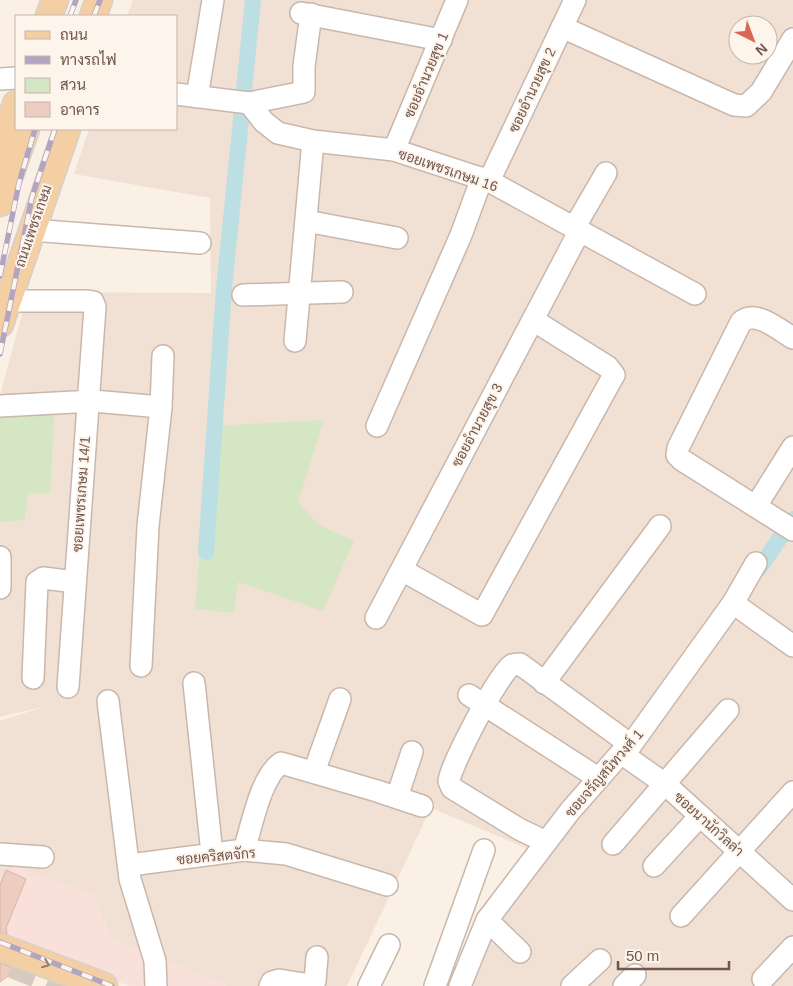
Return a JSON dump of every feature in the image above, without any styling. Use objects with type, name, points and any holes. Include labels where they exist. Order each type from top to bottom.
[{"type":"main road","points":[[49,15],[55,0]]},
{"type":"main road","points":[[64,15],[69,0]]},
{"type":"main road","points":[[93,15],[99,0]]},
{"type":"main road","points":[[105,15],[110,0]]},
{"type":"main road","points":[[0,152],[15,107]]},
{"type":"main road","name":"ถนนเพชรเกษม","points":[[0,269],[9,200],[26,130]]},
{"type":"main road","name":"ถนนเพชรเกษม","points":[[9,200],[50,130]]},
{"type":"main road","name":"ถนนเพชรเกษม","points":[[4,312],[67,130]]},
{"type":"main road","points":[[0,947],[104,986]]},
{"type":"street","points":[[213,0],[187,96],[246,103],[304,92],[306,13],[442,40]]},
{"type":"street","name":"ซอยอำนวยสุข 1","points":[[394,150],[442,40],[457,0]]},
{"type":"street","name":"ซอยอำนวยสุข 2","points":[[377,426],[485,179],[575,0]]},
{"type":"street","points":[[562,27],[734,105],[746,106],[761,92],[793,39]]},
{"type":"street","points":[[0,79],[15,78]]},
{"type":"street","name":"ซอยเพชรเกษม 16","points":[[246,103],[264,122],[278,133],[313,141],[394,150],[485,179],[695,294]]},
{"type":"street","points":[[295,341],[313,141]]},
{"type":"street","name":"ซอยอำนวยสุข 3","points":[[376,618],[532,320],[606,173]]},
{"type":"street","points":[[306,221],[397,238]]},
{"type":"street","points":[[32,230],[200,243]]},
{"type":"street","points":[[243,295],[342,292]]},
{"type":"street","name":"ซอยเพชรเกษม 14/1","points":[[4,312],[93,302],[95,307],[68,687]]},
{"type":"street","points":[[790,528],[677,455],[678,448],[741,322],[750,318],[761,319],[793,338]]},
{"type":"street","points":[[402,570],[482,615],[614,375],[608,367],[532,320]]},
{"type":"street","points":[[141,666],[148,526],[161,407],[163,356]]},
{"type":"street","points":[[0,406],[89,401],[161,407]]},
{"type":"street","points":[[756,506],[793,447]]},
{"type":"street","points":[[544,683],[660,526]]},
{"type":"street","points":[[0,556],[0,588]]},
{"type":"street","name":"ซอยจรัญสนิทวงศ์ 1","points":[[466,983],[488,920],[546,842],[598,778],[626,749],[733,603],[756,563]]},
{"type":"street","points":[[33,678],[37,582],[43,578],[75,582]]},
{"type":"street","points":[[733,603],[793,646]]},
{"type":"street","name":"ซอยนานักวิลล่า","points":[[546,842],[519,829],[450,785],[449,776],[477,700],[513,665],[520,664],[626,749],[793,900]]},
{"type":"street","points":[[194,683],[212,854]]},
{"type":"street","points":[[314,772],[340,699]]},
{"type":"street","points":[[108,700],[130,865],[130,879],[155,961],[156,986]]},
{"type":"street","points":[[477,700],[598,778]]},
{"type":"street","points":[[613,844],[728,710]]},
{"type":"street","points":[[397,797],[412,752]]},
{"type":"street","points":[[244,850],[266,783],[272,770],[281,763],[422,806]]},
{"type":"street","points":[[681,916],[793,792]]},
{"type":"street","points":[[654,866],[700,816]]},
{"type":"street","name":"ซอยคริสตจักร","points":[[130,865],[244,850],[286,854],[387,885]]},
{"type":"street","points":[[435,986],[484,850]]},
{"type":"street","points":[[0,854],[43,856]]},
{"type":"street","points":[[488,920],[520,952]]},
{"type":"street","points":[[369,986],[389,945]]},
{"type":"street","points":[[763,979],[793,947]]},
{"type":"street","points":[[270,986],[272,982],[279,980],[310,985],[315,980],[317,957]]},
{"type":"street","points":[[572,986],[600,960]]},
{"type":"shaded area","points":[[133,0],[793,0],[793,986],[462,986],[526,848],[431,808],[347,986],[227,986],[110,938],[94,895],[0,887],[0,721],[46,706],[0,717],[0,395],[28,292],[211,293],[210,198],[74,174],[89,130],[178,130],[178,15],[127,15]]},
{"type":"shaded area","points":[[12,865],[94,895],[110,938],[227,986],[129,986],[0,936],[0,887]]},
{"type":"green space","points":[[55,403],[50,493],[28,493],[25,520],[0,522],[0,406]]},
{"type":"green space","points":[[324,420],[298,502],[319,525],[354,541],[323,611],[238,582],[234,613],[195,609],[210,426]]},
{"type":"building","points":[[6,870],[26,879],[6,928],[7,934],[0,932],[0,885]]},
{"type":"building","points":[[0,963],[14,968],[15,971],[0,982]]},
{"type":"waterway","points":[[206,552],[224,289],[253,0]]},
{"type":"waterway","points":[[759,569],[793,519]]},
{"type":"tunnel","points":[[12,965],[65,986]]},
{"type":"railway","points":[[70,15],[76,0]]},
{"type":"railway","points":[[94,15],[100,0]]},
{"type":"railway","points":[[0,276],[19,183],[35,130]]},
{"type":"railway","points":[[0,354],[32,197],[55,130]]},
{"type":"railway","points":[[0,942],[112,986]]}]
